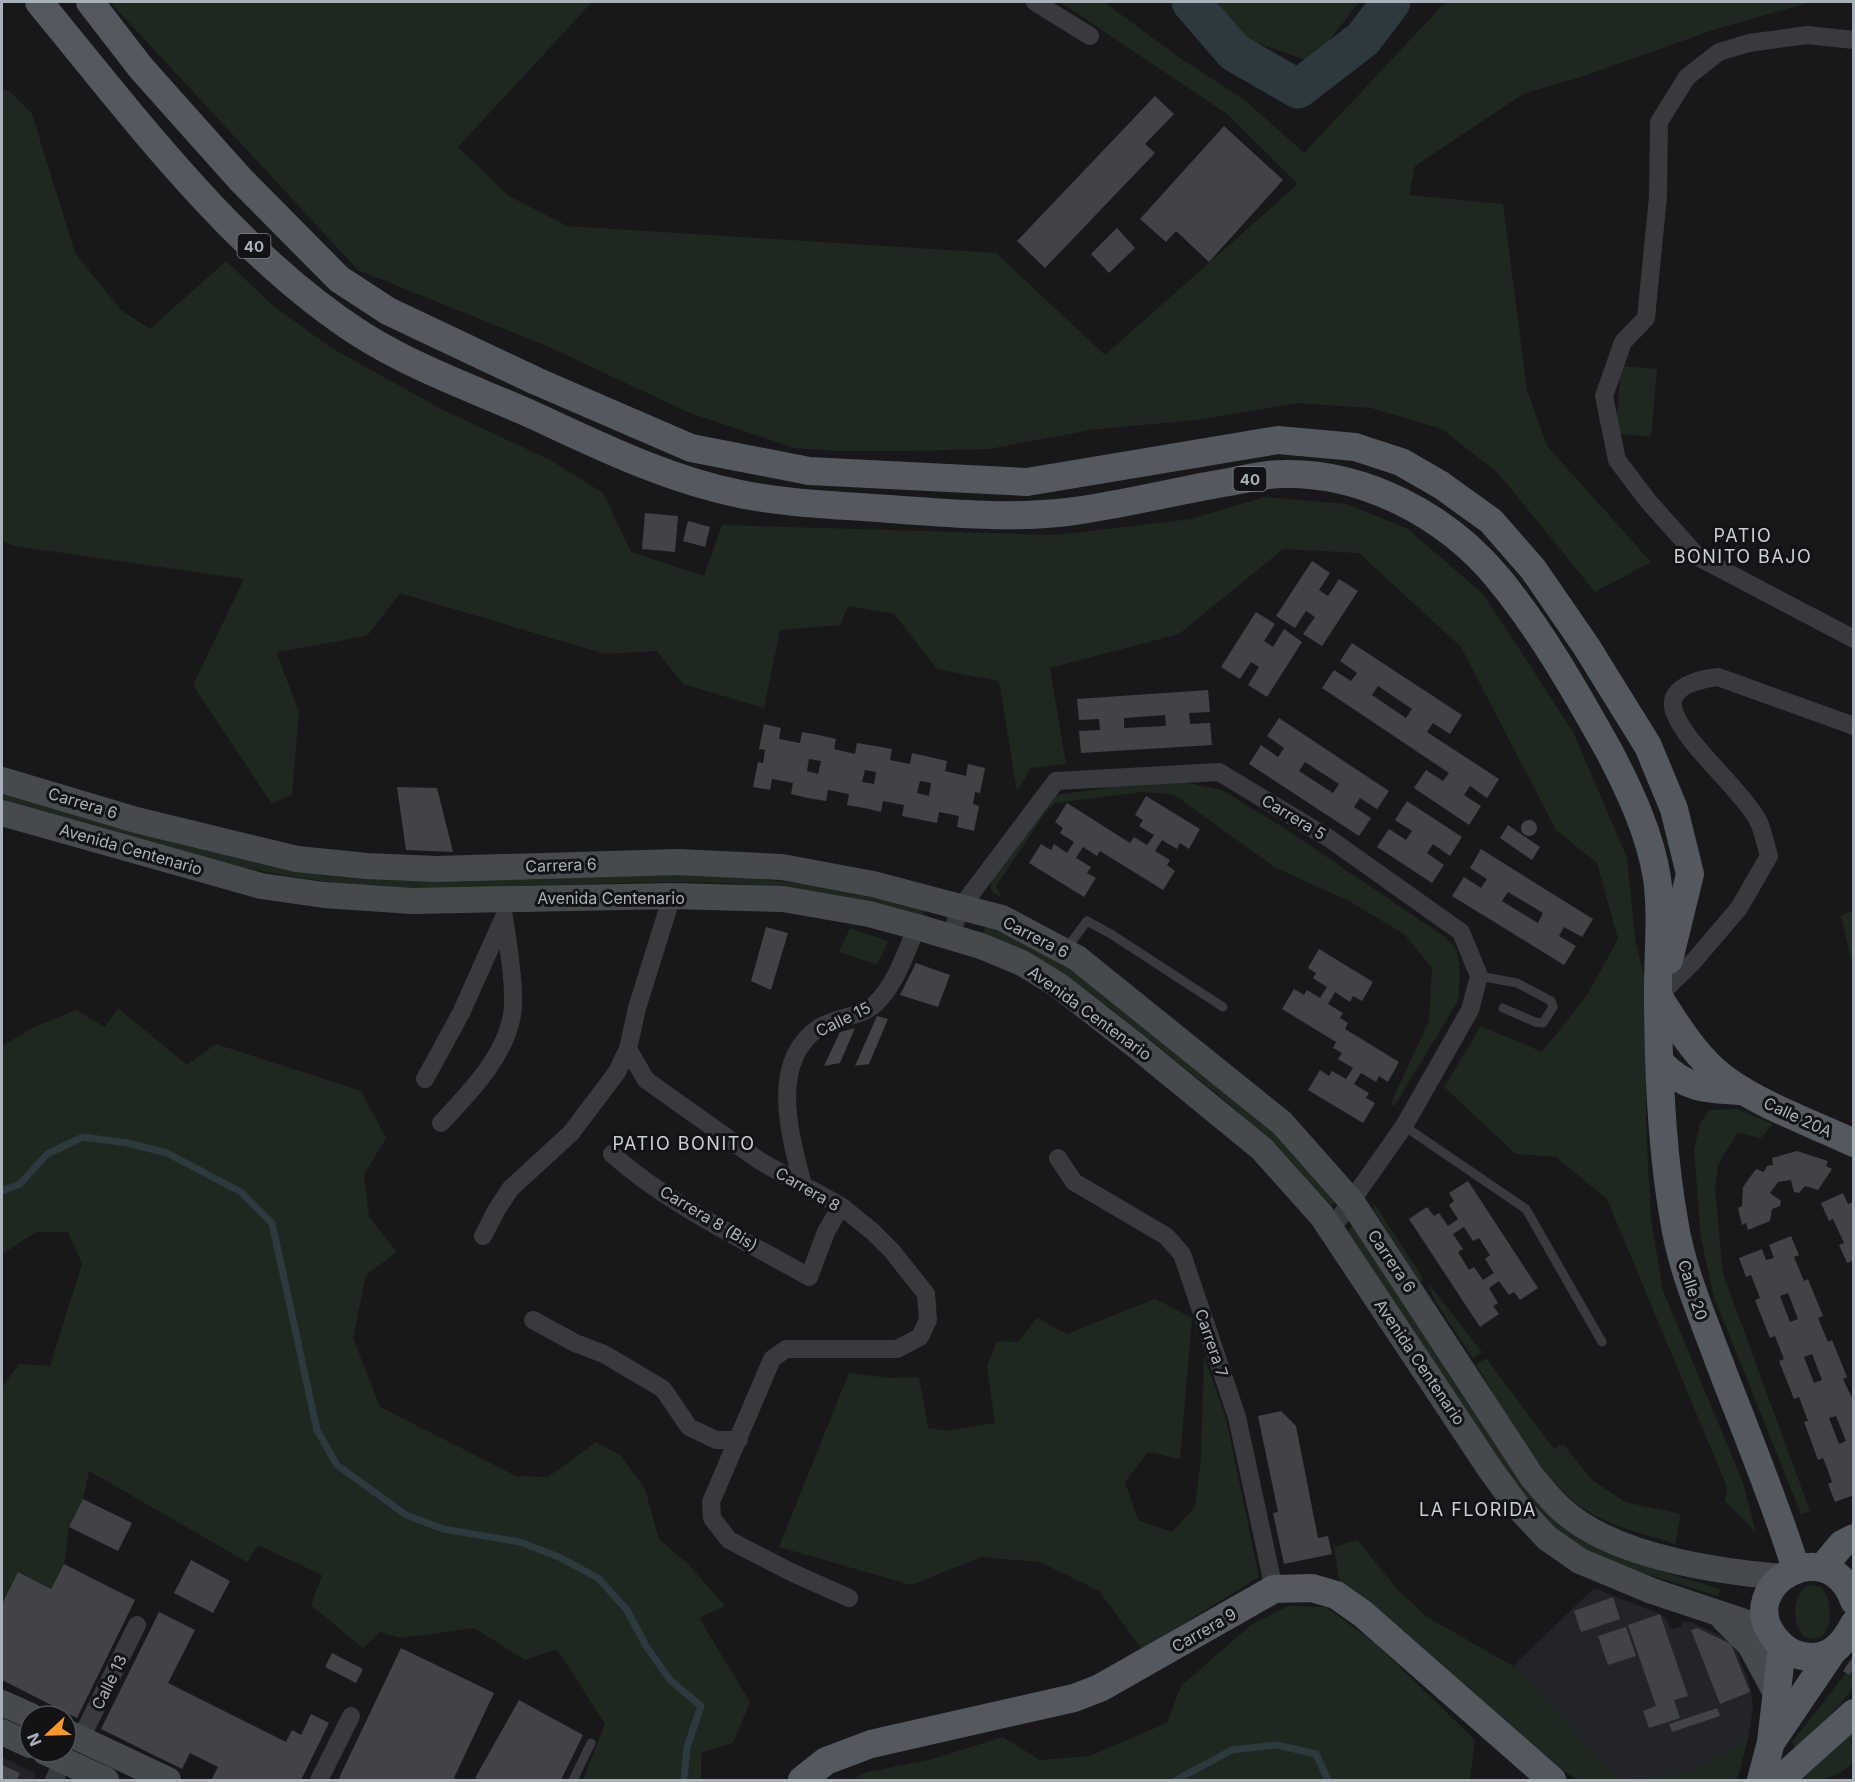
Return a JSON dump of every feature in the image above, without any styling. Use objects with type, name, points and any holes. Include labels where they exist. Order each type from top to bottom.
[{"type":"main road","name":"40","points":[[39,2],[145,130],[213,207],[278,269],[320,305],[361,334],[405,358],[619,456],[681,480],[740,494],[792,502],[1032,516],[1120,504],[1282,474],[1346,481],[1387,495],[1429,518],[1469,548],[1497,576],[1567,680],[1611,755],[1643,823],[1657,874],[1661,918],[1658,996]]},
{"type":"main road","points":[[90,2],[141,68],[241,180],[339,279],[388,310],[536,381],[691,448],[809,471],[1027,482],[1278,440],[1354,447],[1401,462],[1441,485],[1491,521],[1533,569],[1613,688],[1648,746],[1674,809],[1690,874],[1679,930],[1658,996],[1697,1053],[1714,1071],[1743,1091]]},
{"type":"main road","name":"Carrera 6","points":[[2,780],[136,820],[297,859],[367,866],[437,869],[678,862],[782,867],[873,884],[1002,918],[1065,951],[1185,1042],[1282,1123],[1352,1202],[1532,1477],[1560,1508],[1587,1528],[1649,1555],[1737,1573],[1800,1571]]},
{"type":"main road","name":"Avenida Centenario","points":[[2,813],[261,886],[324,895],[504,908],[672,896],[783,899],[869,914],[950,937],[1022,963],[1058,986],[1200,1096],[1262,1149],[1331,1230],[1490,1469],[1517,1506],[1547,1538],[1580,1562],[1719,1614],[1775,1639]]},
{"type":"main road","name":"Calle 20","points":[[1658,996],[1660,1063],[1673,1218],[1686,1275],[1800,1571]]},
{"type":"main road","points":[[1660,1063],[1674,1077],[1689,1086],[1743,1091]]},
{"type":"main road","name":"Calle 20A","points":[[1743,1091],[1854,1143]]},
{"type":"main road","points":[[1761,1780],[1771,1742],[1776,1693],[1775,1639],[1765,1616],[1766,1601],[1772,1587],[1854,1538]]},
{"type":"main road","points":[[1800,1571],[1838,1576],[1849,1589],[1854,1601]]},
{"type":"main road","name":"Carrera 9","points":[[803,1779],[826,1761],[871,1744],[1074,1698],[1100,1688],[1274,1589],[1312,1588],[1336,1594],[1410,1653],[1552,1780]]},
{"type":"main road","points":[[1719,1614],[1750,1645],[1776,1693]]},
{"type":"main road","points":[[1771,1742],[1833,1652],[1846,1640],[1854,1624]]},
{"type":"main road","points":[[1775,1639],[1798,1656],[1816,1657],[1833,1652]]},
{"type":"main road","points":[[2,1703],[18,1710]]},
{"type":"main road","points":[[1775,1780],[1785,1775],[1853,1715]]},
{"type":"main road","points":[[2,1732],[18,1739]]},
{"type":"main road","points":[[78,1737],[168,1780]]},
{"type":"main road","points":[[54,1764],[106,1780]]},
{"type":"street","points":[[1035,2],[1090,36]]},
{"type":"street","points":[[1854,40],[1807,34],[1749,43],[1719,52],[1687,76],[1659,122],[1658,196],[1646,318],[1623,342],[1604,396],[1617,460],[1648,501],[1698,558],[1854,639]]},
{"type":"street","points":[[1658,996],[1693,962],[1739,908],[1769,856],[1757,818],[1683,727],[1673,710],[1674,698],[1683,686],[1701,679],[1718,677],[1854,726]]},
{"type":"street","name":"Carrera 5","points":[[961,907],[1056,781],[1219,772],[1330,839],[1461,932],[1479,976]]},
{"type":"street","points":[[483,1236],[511,1188],[571,1133],[617,1072],[628,1049],[637,1008],[672,896]]},
{"type":"street","points":[[950,937],[961,907]]},
{"type":"street","points":[[425,1079],[460,1012],[504,908]]},
{"type":"street","points":[[441,1123],[470,1092],[496,1055],[512,1015],[504,908]]},
{"type":"street","name":"Calle 15","points":[[803,1185],[791,1141],[787,1097],[789,1072],[795,1052],[805,1038],[823,1026],[875,1004],[888,987],[917,927]]},
{"type":"street","points":[[1331,1230],[1404,1126],[1470,1010],[1479,976]]},
{"type":"street","name":"Carrera 8","points":[[628,1049],[646,1080],[760,1161],[841,1206],[892,1251],[926,1294],[928,1320],[920,1337],[897,1349],[786,1349],[772,1359],[739,1440]]},
{"type":"street","name":"Carrera 8 (Bis)","points":[[612,1154],[666,1193],[809,1277],[826,1232],[841,1206]]},
{"type":"street","name":"Carrera 7","points":[[1058,1158],[1074,1182],[1166,1236],[1182,1254],[1237,1417],[1274,1589]]},
{"type":"street","points":[[533,1320],[575,1343],[604,1354],[663,1389],[689,1427],[716,1440],[739,1440],[711,1502],[712,1518],[729,1540],[793,1574],[849,1598]]},
{"type":"street","name":"Calle 13","points":[[78,1728],[137,1625]]},
{"type":"street","points":[[319,1780],[351,1716]]},
{"type":"lane","points":[[1065,951],[1087,921],[1111,934],[1223,1007]]},
{"type":"lane","points":[[1479,976],[1517,983],[1551,1001],[1553,1007],[1543,1023],[1535,1023],[1503,1008]]},
{"type":"lane","points":[[1404,1126],[1526,1209],[1602,1342]]},
{"type":"lane","points":[[573,1780],[591,1743]]},
{"type":"shaded area","points":[[110,2],[592,2],[458,147],[509,196],[567,226],[996,253],[1105,355],[1298,184],[1227,114],[1060,2],[1104,2],[1177,56],[1246,101],[1304,153],[1442,6],[1450,2],[1811,2],[1713,30],[1584,76],[1523,94],[1415,166],[1409,195],[1503,204],[1527,390],[1547,446],[1651,562],[1595,592],[1499,474],[1442,429],[1371,408],[1298,403],[1195,420],[1090,430],[989,449],[907,451],[839,451],[794,448],[690,413],[547,346],[358,270]]},
{"type":"shaded area","points":[[1218,2],[1359,2],[1317,56],[1303,59],[1241,37]]},
{"type":"shaded area","points":[[2,89],[10,92],[32,114],[75,253],[121,310],[150,329],[226,261],[271,304],[330,347],[441,409],[550,460],[603,493],[631,552],[704,576],[722,525],[1057,535],[1191,519],[1265,497],[1347,504],[1408,529],[1484,595],[1573,732],[1627,858],[1635,939],[1646,985],[1646,1125],[1651,1219],[1663,1291],[1742,1480],[1756,1532],[1725,1501],[1727,1487],[1607,1199],[1556,1157],[1516,1154],[1444,1087],[1481,1026],[1542,1052],[1587,995],[1618,939],[1597,863],[1556,830],[1461,647],[1359,553],[1283,549],[1179,634],[1050,668],[1066,764],[1031,768],[1017,791],[999,681],[937,669],[894,614],[848,606],[840,625],[780,630],[764,708],[683,684],[657,651],[605,654],[400,593],[367,636],[276,652],[299,712],[292,794],[272,804],[193,685],[244,579],[15,546],[2,541]]},
{"type":"shaded area","points":[[1621,366],[1657,369],[1651,437],[1616,433]]},
{"type":"shaded area","points":[[1153,781],[1184,782],[1222,790],[1284,828],[1445,937],[1457,950],[1460,974],[1458,1001],[1395,1105],[1390,1105],[1429,1021],[1432,968],[1404,934],[1349,901],[1276,868],[1173,794],[1142,792],[1055,803],[1045,813],[996,886],[1002,898],[991,891],[991,882],[1040,807],[1057,795]]},
{"type":"shaded area","points":[[2,791],[190,847],[302,871],[724,875],[834,887],[924,909],[923,917],[799,891],[724,883],[639,882],[427,888],[336,883],[287,876],[191,855],[2,800]]},
{"type":"shaded area","points":[[1853,910],[1853,967],[1841,916]]},
{"type":"shaded area","points":[[986,925],[1047,954],[1115,1000],[1232,1093],[1297,1153],[1337,1201],[1329,1207],[1290,1160],[1226,1101],[1109,1007],[1042,963],[982,934]]},
{"type":"shaded area","points":[[850,928],[888,941],[877,965],[839,952]]},
{"type":"shaded area","points":[[118,1008],[187,1065],[216,1044],[361,1091],[386,1138],[364,1175],[369,1217],[397,1252],[366,1275],[353,1338],[380,1407],[516,1476],[548,1477],[596,1442],[620,1455],[645,1489],[659,1539],[689,1565],[725,1606],[699,1618],[750,1702],[733,1743],[701,1753],[701,1780],[583,1780],[605,1724],[557,1649],[525,1660],[474,1628],[401,1638],[380,1632],[363,1648],[311,1605],[322,1575],[258,1545],[247,1562],[89,1471],[83,1499],[69,1527],[64,1564],[51,1589],[18,1572],[2,1604],[2,1387],[19,1364],[50,1366],[82,1264],[68,1232],[36,1232],[2,1254],[2,1046],[34,1027],[76,1010],[105,1027]]},
{"type":"shaded area","points":[[1737,1109],[1773,1124],[1761,1138],[1737,1133],[1718,1165],[1715,1189],[1723,1274],[1810,1511],[1801,1514],[1714,1297],[1701,1238],[1694,1150],[1700,1123],[1710,1110]]},
{"type":"shaded area","points":[[1375,1205],[1423,1278],[1420,1283],[1373,1209]]},
{"type":"shaded area","points":[[1350,1227],[1354,1227],[1545,1509],[1564,1525],[1606,1550],[1721,1589],[1718,1596],[1614,1564],[1560,1535],[1521,1494],[1349,1233]]},
{"type":"shaded area","points":[[1428,1283],[1482,1352],[1473,1359],[1434,1299]]},
{"type":"shaded area","points":[[1155,1299],[1192,1318],[1180,1459],[1148,1452],[1125,1482],[1138,1520],[1172,1532],[1195,1507],[1201,1459],[1204,1356],[1226,1418],[1259,1577],[1142,1649],[1099,1591],[1040,1562],[981,1557],[911,1585],[779,1547],[849,1373],[890,1378],[919,1377],[928,1428],[948,1431],[995,1423],[987,1366],[997,1341],[1018,1342],[1037,1318],[1067,1334]]},
{"type":"shaded area","points":[[1486,1358],[1554,1449],[1563,1444],[1592,1480],[1625,1502],[1681,1514],[1675,1544],[1605,1521],[1577,1504],[1559,1488],[1528,1449],[1476,1365]]},
{"type":"shaded area","points":[[1357,1540],[1399,1591],[1427,1617],[1513,1666],[1618,1779],[1688,1774],[1748,1739],[1737,1780],[1578,1780],[1558,1767],[1404,1631],[1339,1580],[1334,1547]]},
{"type":"shaded area","points":[[1808,1585],[1821,1587],[1826,1593],[1830,1612],[1826,1630],[1822,1636],[1815,1639],[1805,1637],[1797,1626],[1796,1603],[1803,1589]]},
{"type":"shaded area","points":[[1594,1588],[1660,1614],[1667,1620],[1671,1629],[1681,1627],[1683,1621],[1693,1623],[1728,1639],[1735,1647],[1750,1685],[1753,1707],[1748,1739],[1688,1774],[1618,1779],[1513,1666]]},
{"type":"shaded area","points":[[1288,1606],[1326,1607],[1375,1643],[1475,1740],[1470,1780],[853,1780],[863,1773],[929,1760],[1003,1737],[1040,1760],[1090,1756],[1167,1723],[1181,1686],[1251,1625]]},
{"type":"shaded area","points":[[1853,1669],[1853,1687],[1839,1706],[1795,1749],[1792,1742],[1846,1673],[1849,1675]]},
{"type":"shaded area","points":[[1853,1732],[1853,1762],[1847,1768],[1828,1778],[1796,1780]]},
{"type":"shaded area","points":[[2,1757],[36,1774],[33,1780],[2,1780]]},
{"type":"building","points":[[1155,96],[1174,114],[1145,144],[1155,153],[1045,268],[1017,241]]},
{"type":"building","points":[[1224,126],[1283,180],[1209,262],[1176,231],[1166,242],[1140,219]]},
{"type":"building","points":[[1117,228],[1135,248],[1109,273],[1091,254]]},
{"type":"building","points":[[645,513],[678,516],[675,552],[642,549]]},
{"type":"building","points":[[688,521],[710,527],[705,547],[683,541]]},
{"type":"building","points":[[1312,561],[1330,573],[1319,590],[1328,596],[1339,579],[1358,591],[1322,646],[1303,634],[1315,617],[1306,611],[1295,628],[1276,616]]},
{"type":"building","points":[[1256,612],[1275,624],[1264,641],[1273,647],[1284,629],[1302,642],[1267,697],[1248,685],[1259,667],[1251,662],[1240,679],[1221,667]]},
{"type":"building","points":[[1352,643],[1462,715],[1450,734],[1433,723],[1427,732],[1499,779],[1487,798],[1470,786],[1464,795],[1481,806],[1469,825],[1414,788],[1426,770],[1443,781],[1449,773],[1322,688],[1334,670],[1351,681],[1357,673],[1340,661]],"holes":[[[1378,686],[1412,709],[1406,718],[1372,695]]]},
{"type":"building","points":[[1208,690],[1210,712],[1189,713],[1190,724],[1210,723],[1212,745],[1081,753],[1079,731],[1100,730],[1099,719],[1079,720],[1077,699]],"holes":[[[1165,715],[1166,726],[1124,728],[1124,718]]]},
{"type":"building","points":[[1279,718],[1389,791],[1377,809],[1360,798],[1354,807],[1371,818],[1359,836],[1249,764],[1261,745],[1278,757],[1284,748],[1267,736]],"holes":[[[1305,762],[1339,784],[1333,793],[1299,771]]]},
{"type":"building","points":[[764,724],[781,728],[779,739],[800,743],[802,732],[836,739],[834,749],[855,754],[857,743],[892,749],[890,760],[910,764],[912,753],[947,761],[945,771],[966,776],[968,764],[985,768],[980,793],[975,792],[973,804],[979,806],[974,831],[957,827],[959,816],[939,812],[937,823],[902,816],[904,805],[883,801],[881,812],[847,805],[849,794],[828,790],[826,801],[808,798],[791,794],[793,783],[772,779],[770,790],[753,787],[758,762],[763,763],[765,750],[759,749]],"holes":[[[809,759],[821,761],[818,774],[807,771]],[[865,770],[876,772],[874,784],[862,782]],[[920,781],[931,783],[929,796],[917,793]]]},
{"type":"building","points":[[397,787],[437,788],[453,852],[406,850]]},
{"type":"building","points":[[1146,796],[1200,829],[1189,849],[1180,843],[1177,849],[1162,840],[1155,851],[1170,860],[1167,865],[1175,871],[1163,890],[1100,851],[1097,856],[1083,847],[1076,858],[1091,867],[1087,873],[1096,878],[1084,897],[1029,863],[1041,844],[1051,850],[1054,844],[1067,853],[1074,842],[1060,833],[1063,828],[1055,822],[1067,803],[1130,843],[1134,837],[1147,845],[1154,835],[1139,826],[1143,820],[1135,815]]},
{"type":"building","points":[[1407,801],[1462,837],[1450,856],[1433,844],[1427,853],[1444,865],[1432,883],[1377,847],[1389,829],[1406,840],[1412,831],[1395,820]]},
{"type":"building","points":[[1529,820],[1537,828],[1529,836],[1521,828]]},
{"type":"building","points":[[1508,825],[1540,847],[1532,860],[1500,838]]},
{"type":"building","points":[[1481,849],[1593,919],[1582,937],[1564,927],[1559,936],[1576,946],[1564,965],[1452,896],[1464,877],[1481,888],[1487,879],[1470,868]],"holes":[[[1508,892],[1543,913],[1538,923],[1502,901]]]},
{"type":"building","points":[[766,927],[788,933],[771,990],[751,981]]},
{"type":"building","points":[[1319,949],[1373,982],[1362,1001],[1353,996],[1350,1002],[1335,992],[1328,1004],[1343,1013],[1340,1018],[1348,1023],[1345,1029],[1399,1062],[1388,1082],[1379,1076],[1376,1082],[1361,1073],[1354,1084],[1369,1093],[1366,1098],[1375,1103],[1363,1123],[1308,1090],[1320,1070],[1329,1076],[1332,1071],[1346,1079],[1353,1068],[1338,1059],[1342,1053],[1333,1048],[1336,1042],[1282,1009],[1294,989],[1304,995],[1307,990],[1320,998],[1327,987],[1313,978],[1316,973],[1308,968]]},
{"type":"building","points":[[916,963],[950,975],[938,1007],[900,995]]},
{"type":"building","points":[[877,1016],[888,1019],[869,1064],[855,1066]]},
{"type":"building","points":[[855,1028],[840,1063],[824,1066],[840,1032]]},
{"type":"building","points":[[1797,1151],[1828,1161],[1826,1166],[1832,1169],[1818,1190],[1805,1186],[1799,1193],[1794,1192],[1791,1180],[1778,1182],[1770,1193],[1781,1201],[1780,1206],[1772,1209],[1770,1221],[1748,1230],[1746,1223],[1742,1225],[1738,1208],[1742,1206],[1743,1187],[1756,1169],[1764,1172],[1767,1166],[1773,1165],[1772,1158]]},
{"type":"building","points":[[1468,1181],[1538,1288],[1520,1300],[1514,1292],[1509,1295],[1499,1281],[1489,1288],[1498,1303],[1493,1306],[1499,1314],[1480,1327],[1409,1219],[1427,1207],[1434,1216],[1439,1213],[1448,1226],[1458,1219],[1449,1205],[1454,1201],[1449,1193]],"holes":[[[1464,1227],[1473,1241],[1479,1238],[1490,1255],[1485,1259],[1494,1273],[1483,1280],[1474,1267],[1469,1270],[1458,1252],[1463,1249],[1453,1234]]]},
{"type":"building","points":[[1843,1193],[1848,1204],[1854,1202],[1854,1260],[1847,1263],[1839,1245],[1844,1243],[1833,1219],[1829,1221],[1821,1203]]},
{"type":"building","points":[[1791,1236],[1799,1255],[1794,1257],[1804,1281],[1808,1279],[1823,1316],[1818,1318],[1828,1342],[1832,1340],[1847,1377],[1843,1379],[1854,1402],[1854,1495],[1835,1502],[1828,1484],[1832,1482],[1827,1468],[1823,1458],[1818,1460],[1804,1422],[1808,1421],[1799,1397],[1794,1399],[1779,1361],[1784,1359],[1775,1336],[1770,1338],[1755,1300],[1760,1298],[1751,1275],[1746,1277],[1739,1258],[1762,1249],[1766,1260],[1774,1258],[1769,1245]],"holes":[[[1788,1293],[1798,1319],[1790,1322],[1780,1296]],[[1812,1354],[1822,1380],[1814,1383],[1804,1357]],[[1836,1416],[1846,1441],[1839,1444],[1829,1418]]]},
{"type":"building","points":[[1281,1411],[1296,1426],[1318,1538],[1328,1536],[1332,1554],[1284,1564],[1273,1513],[1278,1512],[1258,1416]]},
{"type":"building","points":[[83,1499],[132,1523],[118,1551],[69,1527]]},
{"type":"building","points":[[191,1560],[230,1581],[213,1613],[174,1593]]},
{"type":"building","points":[[64,1564],[135,1600],[78,1716],[78,1704],[49,1704],[2,1680],[2,1604],[18,1572],[51,1589]]},
{"type":"building","points":[[1613,1597],[1620,1619],[1581,1632],[1574,1611]]},
{"type":"building","points":[[159,1612],[195,1630],[168,1683],[286,1742],[292,1730],[301,1735],[311,1714],[329,1723],[301,1780],[211,1780],[218,1767],[190,1753],[182,1769],[101,1729]]},
{"type":"building","points":[[1660,1614],[1688,1696],[1674,1700],[1680,1718],[1649,1728],[1643,1711],[1656,1706],[1628,1625]]},
{"type":"building","points":[[1626,1627],[1636,1656],[1608,1665],[1598,1636]]},
{"type":"building","points":[[1697,1628],[1731,1644],[1750,1692],[1720,1704],[1691,1630]]},
{"type":"building","points":[[401,1648],[494,1693],[454,1778],[458,1780],[338,1780]]},
{"type":"building","points":[[332,1653],[363,1669],[356,1683],[325,1667]]},
{"type":"building","points":[[1854,1655],[1854,1669],[1849,1675],[1843,1671]]},
{"type":"building","points":[[519,1700],[583,1735],[561,1780],[481,1780],[475,1778]]},
{"type":"building","points":[[1717,1708],[1720,1716],[1672,1732],[1669,1724]]},
{"type":"building","points":[[2,1765],[20,1773],[17,1780],[2,1780]]},
{"type":"waterway","points":[[1191,2],[1234,52],[1298,89],[1363,39],[1391,2]]},
{"type":"waterway","points":[[2,1191],[20,1184],[47,1154],[83,1137],[127,1143],[167,1153],[241,1192],[272,1223],[317,1430],[337,1465],[406,1515],[443,1529],[520,1542],[559,1557],[598,1578],[627,1610],[646,1646],[670,1680],[701,1706],[687,1747],[684,1780]]},
{"type":"waterway","points":[[1176,1780],[1232,1750],[1277,1745],[1316,1754],[1328,1780]]},
{"type":"district","name":"PATIO BONITO BAJO","points":[[1743,545]]},
{"type":"district","name":"PATIO BONITO","points":[[684,1143]]},
{"type":"district","name":"LA FLORIDA","points":[[1478,1509]]}]
